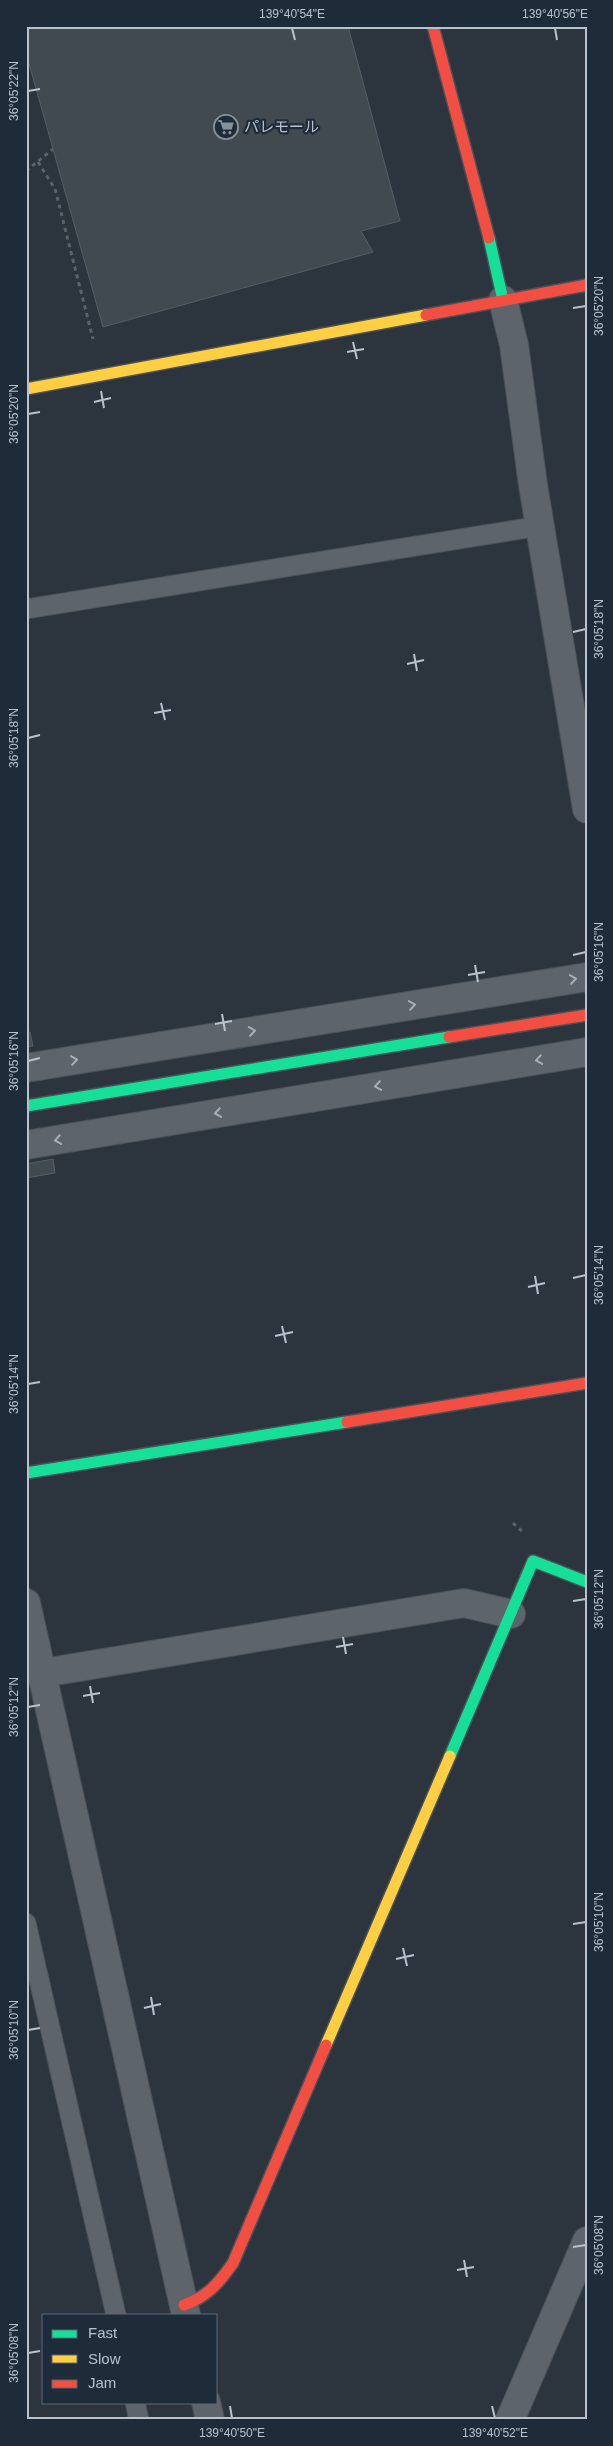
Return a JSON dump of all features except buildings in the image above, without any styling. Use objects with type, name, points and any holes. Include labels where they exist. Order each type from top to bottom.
[{"type":"street","points":[[434,26],[493,252],[514,345],[540,526],[587,809]]},
{"type":"street","points":[[26,388],[587,285]]},
{"type":"street","points":[[26,1068],[587,977]]},
{"type":"street","points":[[26,1106],[587,1015]]},
{"type":"street","points":[[26,1145],[587,1052]]},
{"type":"street","points":[[26,1473],[587,1384]]},
{"type":"street","points":[[26,1603],[185,2310],[201,2300],[217,2286],[233,2263],[533,1561],[587,1582]]},
{"type":"street","points":[[43,1672],[464,1603],[511,1614]]},
{"type":"street","points":[[510,2420],[587,2241]]},
{"type":"street","points":[[206,2404],[210,2420]]},
{"type":"lane","points":[[26,609],[540,526]]},
{"type":"lane","points":[[26,1923],[116,2314]]},
{"type":"lane","points":[[135,2404],[139,2420]]},
{"type":"path","points":[[26,171],[53,149]]},
{"type":"path","points":[[38,162],[55,189],[93,339]]},
{"type":"traffic: fast","points":[[489,238],[503,300]]},
{"type":"traffic: fast","points":[[26,1106],[449,1037]]},
{"type":"traffic: fast","points":[[26,1473],[347,1422]]},
{"type":"traffic: fast","points":[[450,1756],[533,1561],[587,1582]]},
{"type":"traffic: slow","points":[[26,389],[426,315]]},
{"type":"traffic: slow","points":[[326,2045],[450,1756]]},
{"type":"traffic: jam","points":[[433,26],[489,238]]},
{"type":"traffic: jam","points":[[426,315],[587,285]]},
{"type":"traffic: jam","points":[[449,1037],[587,1015]]},
{"type":"traffic: jam","points":[[347,1422],[587,1383]]},
{"type":"traffic: jam","points":[[184,2305],[199,2298],[212,2288],[233,2263],[326,2045]]},
{"type":"place","name":"パレモール","points":[[226,127]]}]
